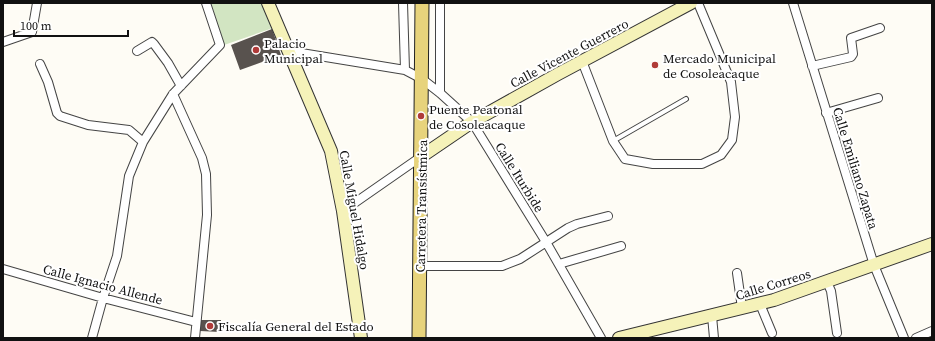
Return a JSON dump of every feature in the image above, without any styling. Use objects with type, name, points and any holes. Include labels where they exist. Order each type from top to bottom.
[{"type":"main road","name":"Calle Miguel Hidalgo","points":[[268,3],[331,151],[343,212],[361,338]]},
{"type":"main road","name":"Carretera Transístmica","points":[[420,338],[422,3]]},
{"type":"main road","name":"Calle Vicente Guerrero","points":[[422,156],[472,122],[691,3]]},
{"type":"main road","name":"Calle Correos","points":[[625,337],[760,304],[827,282],[932,244]]},
{"type":"street","points":[[3,42],[32,32],[37,3]]},
{"type":"street","points":[[92,338],[117,256],[129,176],[143,142],[173,94],[220,45],[206,3]]},
{"type":"street","points":[[403,3],[405,70]]},
{"type":"street","points":[[440,3],[440,93]]},
{"type":"street","points":[[582,61],[613,142],[625,159],[653,164],[702,164],[721,155],[732,140],[735,116],[731,82],[698,3]]},
{"type":"street","name":"Calle Emiliano Zapata","points":[[793,3],[874,265],[904,338]]},
{"type":"street","points":[[812,66],[851,57],[851,38],[880,28]]},
{"type":"street","points":[[137,51],[152,42],[168,63],[181,86]]},
{"type":"street","name":"Calle Iturbide","points":[[289,51],[405,70],[422,79],[472,122],[546,242],[601,338]]},
{"type":"street","points":[[40,64],[60,116],[88,125],[129,130],[143,142]]},
{"type":"street","points":[[173,94],[202,158],[206,174],[207,215],[195,338]]},
{"type":"street","points":[[826,113],[878,98]]},
{"type":"street","name":"Calle Vicente Guerrero","points":[[343,212],[422,156]]},
{"type":"street","points":[[420,266],[502,266],[520,259],[578,224],[608,216]]},
{"type":"street","points":[[559,264],[621,246]]},
{"type":"street","name":"Calle Ignacio Allende","points":[[3,269],[103,298],[196,322]]},
{"type":"street","points":[[737,273],[742,308]]},
{"type":"street","points":[[827,282],[831,291],[837,333]]},
{"type":"street","points":[[760,304],[772,333]]},
{"type":"street","points":[[712,316],[714,338]]},
{"type":"street","points":[[916,338],[932,331]]},
{"type":"lane","points":[[613,142],[686,100]]},
{"type":"green space","points":[[211,3],[263,3],[273,28],[224,45]]},
{"type":"building","name":"Palacio Municipal","points":[[272,29],[281,55],[240,70],[231,45]]},
{"type":"building","name":"Fiscalía General del Estado","points":[[200,320],[221,320],[220,332],[200,331]]},
{"type":"place","name":"Palacio Municipal","points":[[256,50]]},
{"type":"place","name":"Mercado Municipal de Cosoleacaque","points":[[655,65]]},
{"type":"place","name":"Puente Peatonal de Cosoleacaque","points":[[421,116]]},
{"type":"place","name":"Fiscalía General del Estado","points":[[210,326]]}]
